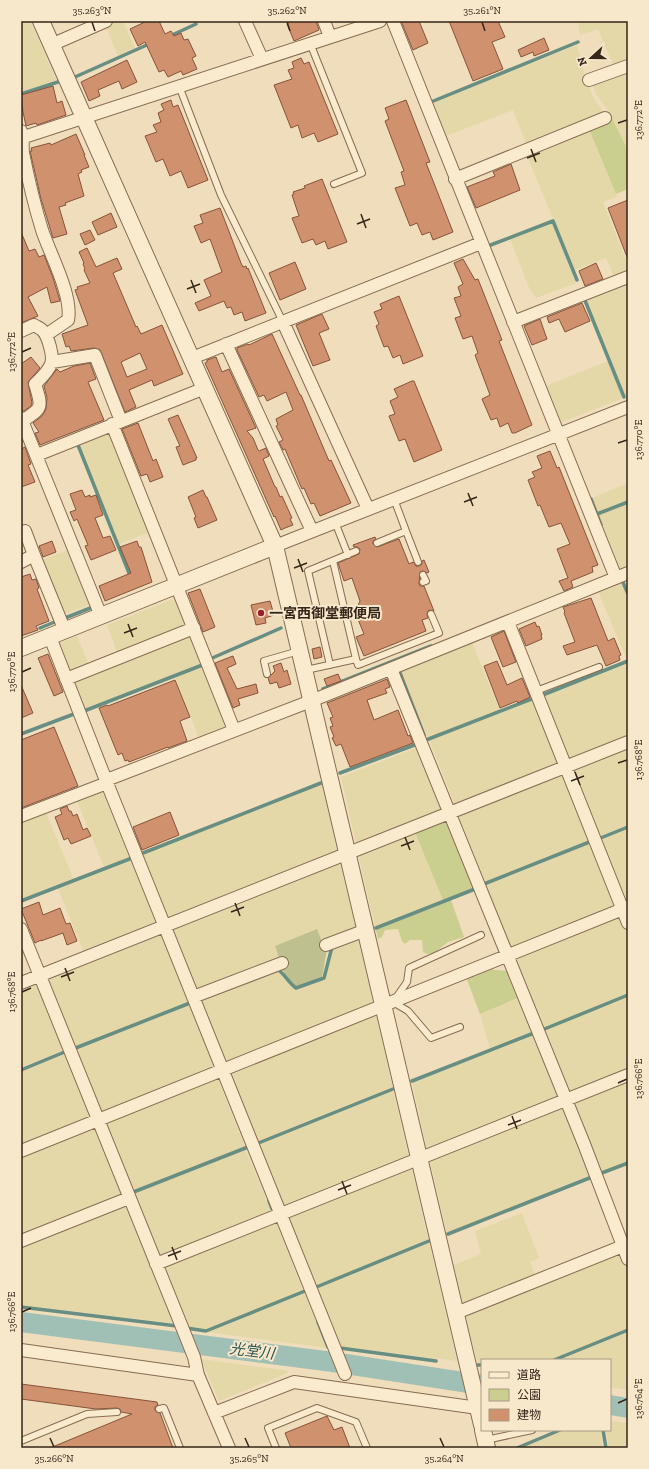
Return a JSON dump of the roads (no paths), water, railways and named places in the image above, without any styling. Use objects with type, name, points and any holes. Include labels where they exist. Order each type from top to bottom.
[{"type":"street","points":[[41,21],[275,546],[366,930],[389,1003],[420,1157],[481,1421]]},
{"type":"street","points":[[52,45],[106,21]]},
{"type":"street","points":[[245,21],[262,59]]},
{"type":"street","points":[[324,21],[330,37]]},
{"type":"street","points":[[46,335],[68,320],[70,312],[66,294],[42,231],[23,150],[22,135],[83,117],[380,21]]},
{"type":"street","points":[[393,21],[616,578]]},
{"type":"street","points":[[589,80],[628,66]]},
{"type":"street","points":[[455,179],[606,118]]},
{"type":"street","points":[[192,358],[481,243]]},
{"type":"street","points":[[513,322],[628,277]]},
{"type":"street","points":[[283,322],[368,509]]},
{"type":"street","points":[[21,331],[34,326],[42,330],[46,335],[49,345],[52,362],[48,370],[35,384],[40,401],[40,407],[33,415],[22,420],[101,616]]},
{"type":"street","points":[[226,344],[312,531]]},
{"type":"street","points":[[52,362],[95,355],[117,423],[177,586],[234,730]]},
{"type":"street","points":[[37,455],[205,388]]},
{"type":"street","points":[[21,648],[312,531],[628,407]]},
{"type":"street","points":[[25,531],[65,631]]},
{"type":"street","points":[[21,562],[34,556]]},
{"type":"street","points":[[21,816],[107,783],[109,779],[391,669],[628,573]]},
{"type":"street","points":[[508,622],[625,908],[628,923]]},
{"type":"street","points":[[66,679],[194,628]]},
{"type":"street","points":[[50,637],[164,927],[345,1374]]},
{"type":"street","points":[[391,669],[625,1242],[628,1259]]},
{"type":"street","points":[[21,983],[628,742]]},
{"type":"street","points":[[21,1150],[625,908]]},
{"type":"street","points":[[21,929],[194,1357],[198,1375],[229,1448]]},
{"type":"street","points":[[326,945],[366,930]]},
{"type":"street","points":[[193,997],[282,962]]},
{"type":"street","points":[[156,1264],[628,1075]]},
{"type":"street","points":[[21,1241],[129,1198]]},
{"type":"street","points":[[456,1313],[625,1242]]},
{"type":"street","points":[[21,1350],[198,1375]]},
{"type":"street","points":[[214,1413],[294,1382],[476,1400]]},
{"type":"lane","points":[[310,43],[362,173],[334,184]]},
{"type":"lane","points":[[179,86],[221,195],[283,322]]},
{"type":"lane","points":[[394,499],[418,562]]},
{"type":"lane","points":[[335,522],[348,555]]},
{"type":"lane","points":[[377,543],[406,531]]},
{"type":"lane","points":[[330,665],[308,571],[356,552]]},
{"type":"lane","points":[[333,560],[358,665],[439,633],[431,614]]},
{"type":"lane","points":[[423,582],[426,581],[424,575]]},
{"type":"lane","points":[[267,674],[264,661],[300,651]]},
{"type":"lane","points":[[304,671],[356,659]]},
{"type":"lane","points":[[536,692],[599,667]]},
{"type":"lane","points":[[460,1027],[431,1038],[408,1011],[389,1003],[407,982],[409,968],[481,935]]},
{"type":"lane","points":[[159,1409],[164,1408],[180,1448]]},
{"type":"lane","points":[[276,1448],[268,1428],[317,1408],[356,1422],[367,1448]]},
{"type":"lane","points":[[21,1441],[87,1414],[117,1412]]},
{"type":"lane","points":[[485,1439],[527,1431]]},
{"type":"waterway","points":[[170,36],[196,24]]},
{"type":"waterway","points":[[431,102],[578,42]]},
{"type":"waterway","points":[[75,77],[149,44]]},
{"type":"waterway","points":[[21,94],[58,82]]},
{"type":"waterway","points":[[488,246],[553,221],[577,280]]},
{"type":"waterway","points":[[584,298],[624,397]]},
{"type":"waterway","points":[[78,445],[131,578]]},
{"type":"waterway","points":[[591,499],[601,525]]},
{"type":"waterway","points":[[597,514],[628,502]]},
{"type":"waterway","points":[[622,580],[628,594]]},
{"type":"waterway","points":[[65,618],[93,607]]},
{"type":"waterway","points":[[40,628],[57,621]]},
{"type":"waterway","points":[[210,659],[281,628]]},
{"type":"waterway","points":[[323,689],[431,646]]},
{"type":"waterway","points":[[540,696],[628,661]]},
{"type":"waterway","points":[[84,711],[205,664]]},
{"type":"waterway","points":[[400,673],[424,735]]},
{"type":"waterway","points":[[426,740],[534,698]]},
{"type":"waterway","points":[[21,734],[74,714]]},
{"type":"waterway","points":[[340,773],[417,744]]},
{"type":"waterway","points":[[143,853],[321,783]]},
{"type":"waterway","points":[[598,839],[628,827]]},
{"type":"waterway","points":[[484,884],[592,841]]},
{"type":"waterway","points":[[21,901],[132,858]]},
{"type":"waterway","points":[[376,928],[475,889]]},
{"type":"waterway","points":[[275,971],[280,971],[296,988],[324,978],[332,947],[334,947]]},
{"type":"waterway","points":[[542,1030],[628,995]]},
{"type":"waterway","points":[[73,1049],[190,1003]]},
{"type":"waterway","points":[[412,1081],[534,1033]]},
{"type":"waterway","points":[[21,1070],[67,1051]]},
{"type":"waterway","points":[[256,1144],[393,1089]]},
{"type":"waterway","points":[[131,1193],[248,1147]]},
{"type":"waterway","points":[[599,1174],[628,1163]]},
{"type":"waterway","points":[[448,1234],[592,1177]]},
{"type":"waterway","points":[[269,1201],[272,1209]]},
{"type":"waterway","points":[[314,1288],[429,1241]]},
{"type":"waterway","points":[[186,1328],[206,1331],[305,1291]]},
{"type":"waterway","points":[[21,1307],[177,1326]]},
{"type":"waterway","name":"光堂川","points":[[21,1322],[333,1362],[481,1385]]},
{"type":"waterway","points":[[318,1322],[328,1347]]},
{"type":"waterway","points":[[556,1359],[628,1330]]},
{"type":"waterway","points":[[340,1348],[436,1361]]},
{"type":"waterway","points":[[330,1353],[333,1362]]},
{"type":"waterway","name":"光堂川","points":[[611,1405],[628,1408]]},
{"type":"waterway","points":[[517,1448],[558,1431]]},
{"type":"waterway","points":[[603,1431],[606,1448]]},
{"type":"place","name":"一宮西御堂郵便局","points":[[261,613]]}]
